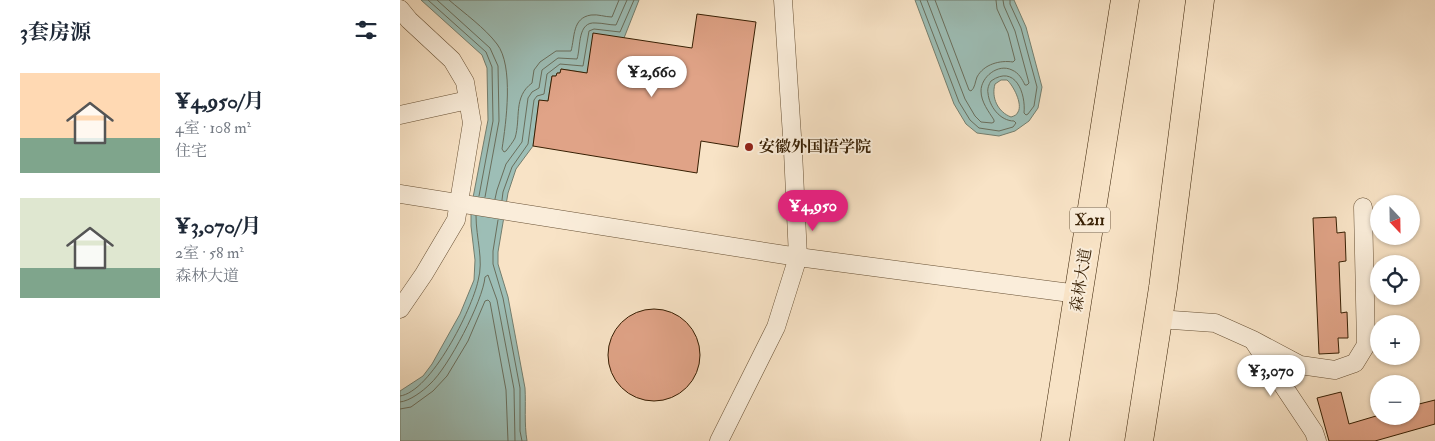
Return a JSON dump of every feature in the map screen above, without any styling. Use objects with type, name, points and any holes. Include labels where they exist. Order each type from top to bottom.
[{"type":"main road","name":"森林大道","points":[[1055,441],[1126,0]]},
{"type":"main road","points":[[1139,441],[1158,319],[1200,0]]},
{"type":"street","points":[[719,441],[776,327],[798,257],[783,0]]},
{"type":"street","points":[[400,9],[409,20],[452,60],[465,82],[472,123],[462,203],[456,220],[408,282],[400,309]]},
{"type":"street","points":[[400,115],[468,100]]},
{"type":"street","points":[[400,194],[798,257],[1078,294]]},
{"type":"street","points":[[1158,319],[1215,323],[1253,340],[1300,365],[1335,370],[1355,363],[1366,345],[1363,207]]},
{"type":"street","points":[[1253,340],[1314,432],[1317,441]]},
{"type":"water","points":[[421,0],[639,0],[624,38],[587,73],[561,69],[560,73],[552,76],[548,101],[539,101],[533,146],[516,169],[508,193],[498,252],[498,264],[508,297],[525,388],[527,441],[400,441],[400,391],[423,376],[432,364],[460,314],[474,280],[475,260],[471,208],[488,120],[487,68],[482,55]]},
{"type":"water","points":[[915,0],[1014,0],[1026,27],[1042,87],[1038,108],[1029,121],[1015,131],[999,136],[977,133],[966,124],[954,104]],"holes":[[[1001,80],[1007,80],[1012,86],[1019,104],[1018,113],[1011,117],[999,108],[994,94],[995,84]]]},
{"type":"building","points":[[697,14],[756,22],[738,147],[701,141],[697,173],[533,146],[539,100],[548,101],[552,76],[560,73],[561,69],[587,73],[593,33],[692,48]]},
{"type":"building","points":[[1336,217],[1337,233],[1345,232],[1346,261],[1339,262],[1341,313],[1347,312],[1348,338],[1338,338],[1339,353],[1319,354],[1313,218]]},
{"type":"building","points":[[654,309],[672,313],[686,323],[696,337],[700,355],[696,373],[686,387],[672,397],[654,401],[636,397],[622,387],[612,373],[608,355],[612,337],[622,323],[636,313]]},
{"type":"building","points":[[1341,392],[1349,424],[1370,418],[1370,425],[1420,425],[1420,404],[1435,400],[1435,424],[1375,441],[1329,441],[1317,398]]},
{"type":"place","name":"安徽外国语学院","points":[[749,147]]}]
